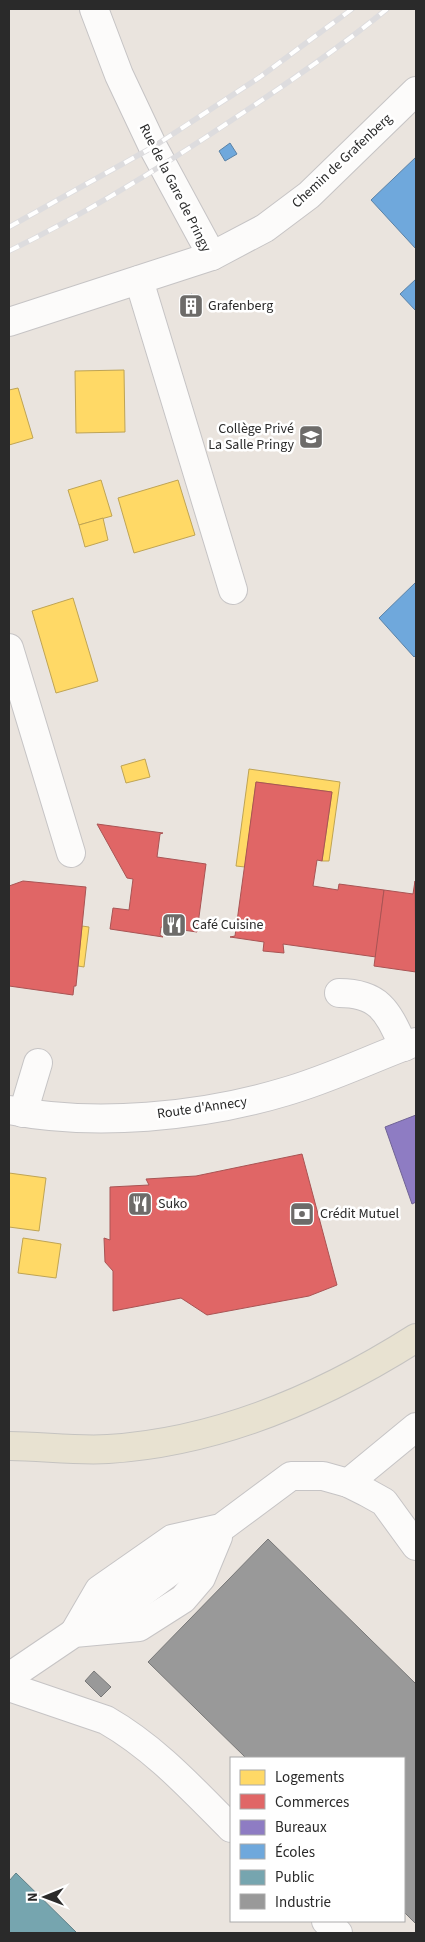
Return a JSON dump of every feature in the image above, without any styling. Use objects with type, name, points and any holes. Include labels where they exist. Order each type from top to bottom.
[{"type":"main road","points":[[9,1446],[107,1449],[154,1444],[234,1426],[283,1409],[328,1389],[369,1368],[416,1338]]},
{"type":"street","name":"Rue de la Gare de Pringy","points":[[9,322],[212,256],[149,138],[119,75],[94,9]]},
{"type":"street","name":"Chemin de Grafenberg","points":[[212,256],[265,228],[309,195],[416,91]]},
{"type":"street","points":[[139,280],[233,590]]},
{"type":"street","points":[[9,648],[71,853]]},
{"type":"street","points":[[339,993],[358,993],[376,1002],[410,1045]]},
{"type":"street","name":"Route d'Annecy","points":[[16,1112],[80,1118],[167,1114],[224,1107],[285,1092],[360,1066],[410,1045]]},
{"type":"street","points":[[16,1112],[38,1063]]},
{"type":"street","points":[[348,1483],[416,1427]]},
{"type":"street","points":[[9,1677],[74,1633],[99,1590],[172,1539],[221,1528],[292,1476],[323,1476],[348,1483],[384,1502],[416,1546]]},
{"type":"street","points":[[74,1633],[139,1627],[183,1599],[201,1578],[221,1528]]},
{"type":"street","points":[[9,1687],[106,1720],[128,1733],[164,1762],[230,1827]]},
{"type":"street","points":[[327,1922],[338,1933]]},
{"type":"building: Logements","points":[[124,370],[125,432],[76,433],[75,371]]},
{"type":"building: Logements","points":[[18,388],[33,438],[9,445],[9,390]]},
{"type":"building: Logements","points":[[101,480],[112,516],[79,525],[68,490]]},
{"type":"building: Logements","points":[[178,480],[195,535],[134,553],[118,498]]},
{"type":"building: Logements","points":[[103,518],[108,540],[85,547],[79,525]]},
{"type":"building: Logements","points":[[73,598],[98,681],[56,693],[32,611]]},
{"type":"building: Logements","points":[[145,759],[150,777],[126,783],[121,766]]},
{"type":"building: Logements","points":[[249,769],[340,782],[329,861],[322,861],[332,792],[256,782],[245,867],[236,866]]},
{"type":"building: Logements","points":[[82,926],[89,927],[84,967],[78,966]]},
{"type":"building: Logements","points":[[9,1173],[46,1178],[39,1231],[9,1227]]},
{"type":"building: Logements","points":[[23,1238],[61,1244],[56,1278],[18,1273]]},
{"type":"building: Commerces","points":[[256,782],[332,792],[322,861],[317,860],[313,886],[338,890],[339,884],[384,890],[376,957],[283,944],[284,953],[263,951],[264,942],[230,937],[235,936]]},
{"type":"building: Commerces","points":[[97,824],[163,833],[160,834],[157,857],[206,864],[197,932],[161,927],[160,935],[163,937],[110,929],[113,908],[129,910],[133,879],[127,878]]},
{"type":"building: Commerces","points":[[23,881],[86,887],[76,986],[74,986],[73,995],[9,986],[9,886]]},
{"type":"building: Commerces","points":[[415,881],[416,972],[374,966],[384,890],[413,894]]},
{"type":"building: Commerces","points":[[302,1154],[337,1285],[309,1296],[207,1315],[181,1298],[113,1311],[113,1271],[105,1262],[104,1238],[110,1240],[110,1187],[149,1185],[146,1179],[196,1176]]},
{"type":"building: Bureaux","points":[[416,1115],[416,1202],[412,1204],[385,1127]]},
{"type":"building: Écoles","points":[[230,143],[237,154],[225,161],[219,151]]},
{"type":"building: Écoles","points":[[416,157],[416,249],[371,200]]},
{"type":"building: Écoles","points":[[416,279],[416,311],[400,294]]},
{"type":"building: Écoles","name":"Grafenberg","points":[[192,294],[201,312],[190,317],[182,299]]},
{"type":"building: Écoles","points":[[416,582],[416,655],[414,657],[379,618]]},
{"type":"building: Public","points":[[16,1873],[77,1933],[9,1933],[9,1881]]},
{"type":"building: Industrie","points":[[268,1539],[416,1684],[416,1924],[405,1913],[405,1757],[245,1757],[148,1662]]},
{"type":"building: Industrie","points":[[94,1671],[111,1687],[101,1697],[85,1681]]},
{"type":"railway","points":[[9,227],[153,147],[260,77],[352,9]]},
{"type":"railway","points":[[9,251],[95,206],[178,155],[311,66],[387,9]]},
{"type":"place","name":"Grafenberg","points":[[191,306]]},
{"type":"place","name":"Collège Privé La Salle Pringy","points":[[311,437]]},
{"type":"place","name":"Café Cuisine","points":[[174,925]]},
{"type":"place","name":"Suko","points":[[140,1204]]},
{"type":"place","name":"Crédit Mutuel","points":[[302,1214]]}]
